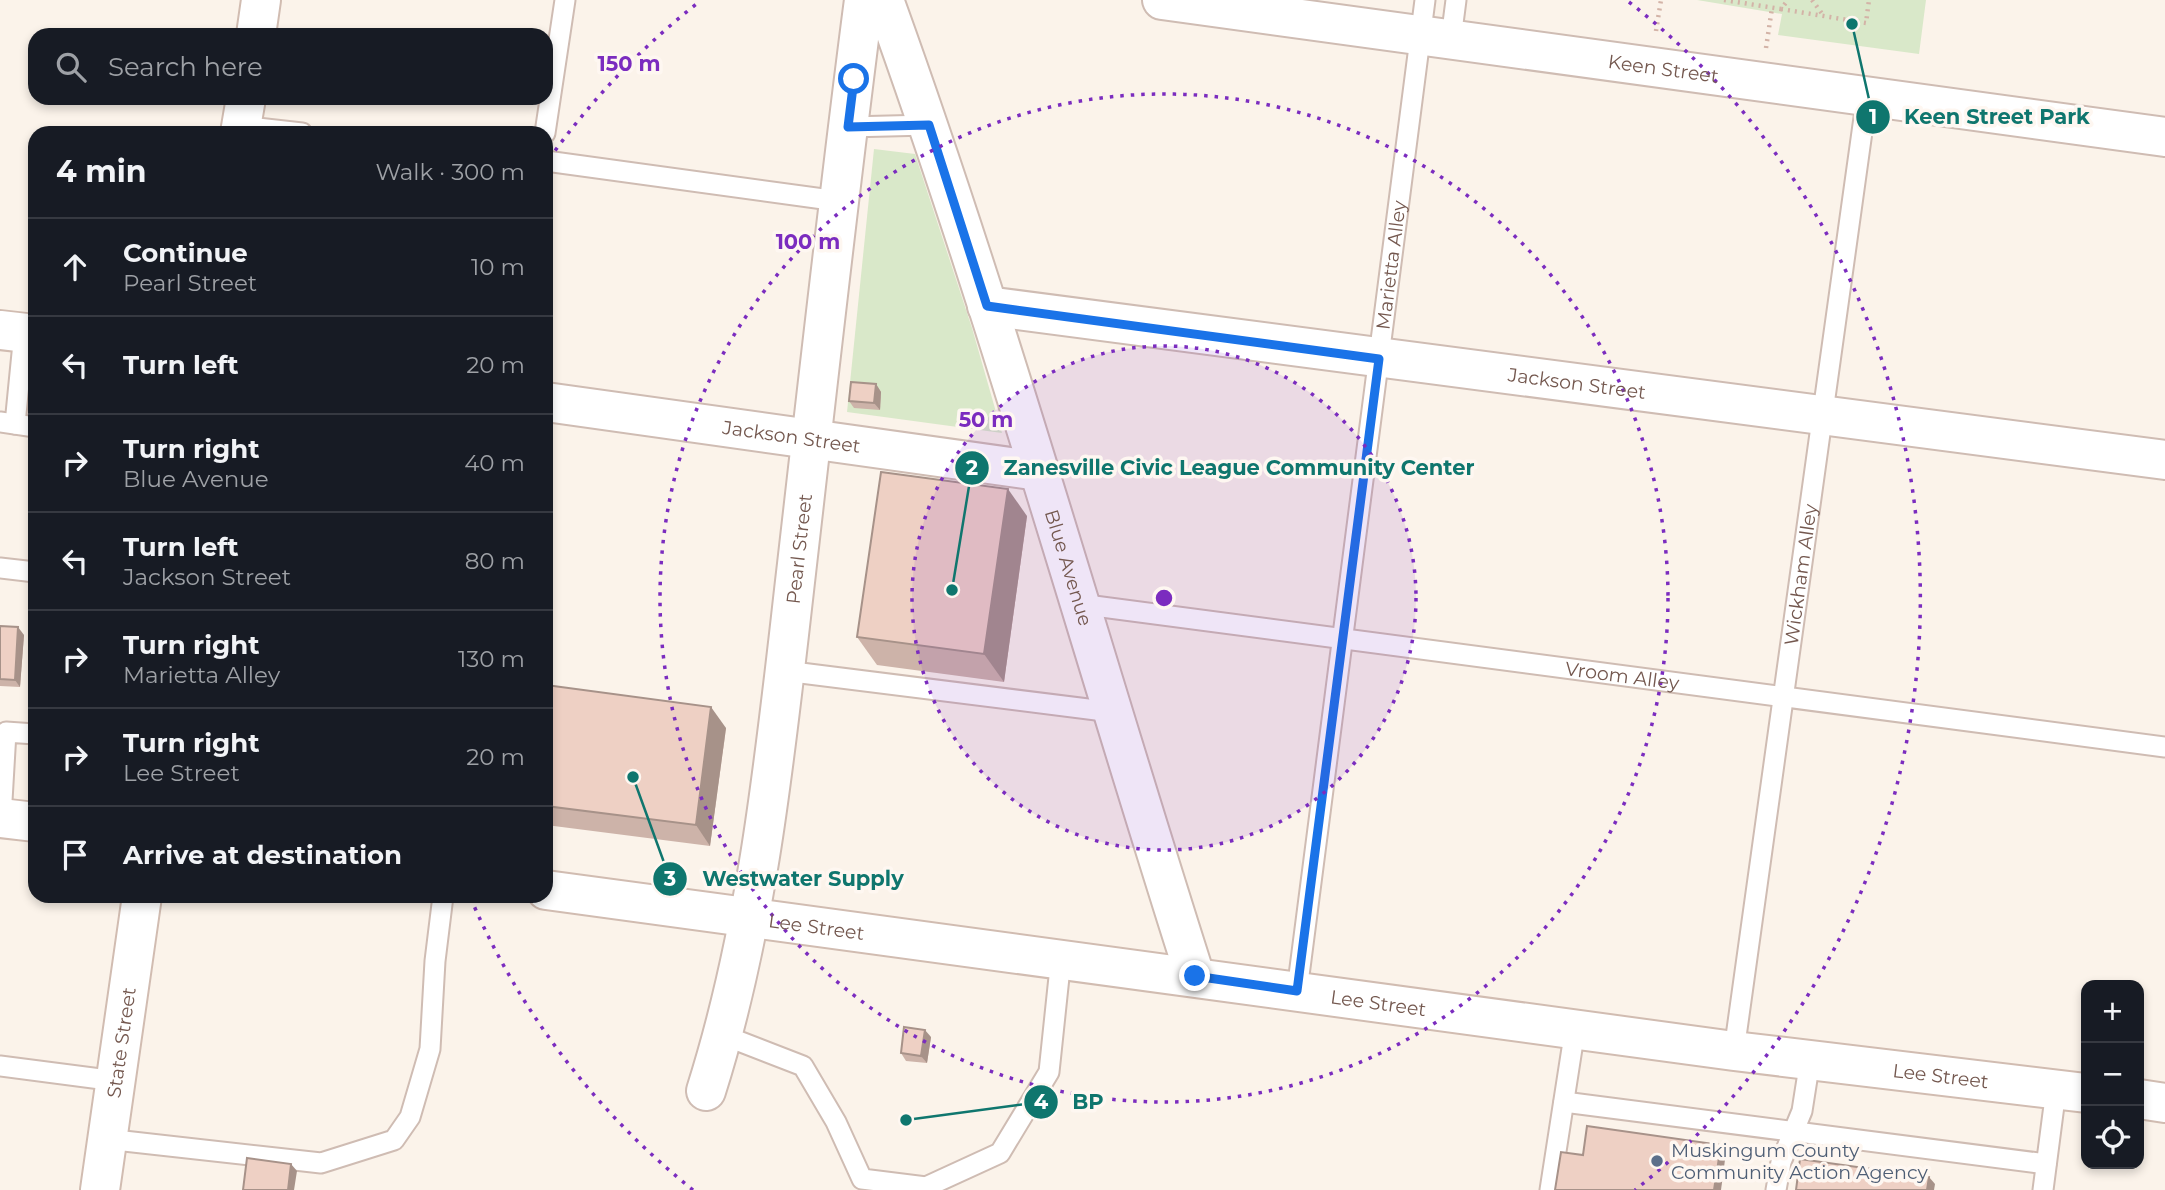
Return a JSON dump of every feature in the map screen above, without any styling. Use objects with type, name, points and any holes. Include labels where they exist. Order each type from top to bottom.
[{"type":"street","points":[[257,28],[261,0]]},
{"type":"street","name":"Pearl Street","points":[[706,1091],[723,1035],[750,917],[785,671],[838,201],[864,0]]},
{"type":"street","name":"Blue Avenue","points":[[884,0],[929,125],[987,306],[1195,976]]},
{"type":"street","name":"Keen Street","points":[[1162,0],[1432,25],[1867,96],[2165,137]]},
{"type":"street","name":"Jackson Street","points":[[987,306],[2165,460]]},
{"type":"street","name":"Jackson Street","points":[[553,403],[1039,471]]},
{"type":"street","points":[[0,818],[28,821]]},
{"type":"street","name":"Lee Street","points":[[553,891],[1734,1051],[2071,1091]]},
{"type":"street","name":"State Street","points":[[100,1190],[141,903]]},
{"type":"street","points":[[2144,1100],[2165,1102]]},
{"type":"lane","points":[[553,80],[565,0]]},
{"type":"lane","name":"Marietta Alley","points":[[1297,991],[1379,359],[1432,25],[1456,0]]},
{"type":"lane","name":"Wickham Alley","points":[[1734,1051],[1867,96]]},
{"type":"lane","points":[[546,126],[549,105]]},
{"type":"lane","points":[[242,119],[272,126]]},
{"type":"lane","points":[[848,127],[929,125]]},
{"type":"lane","points":[[553,162],[838,201]]},
{"type":"lane","points":[[20,332],[8,423],[28,426]]},
{"type":"lane","points":[[0,568],[28,571]]},
{"type":"lane","name":"Vroom Alley","points":[[1079,604],[2165,747]]},
{"type":"lane","points":[[785,671],[1112,712]]},
{"type":"lane","points":[[0,818],[6,732],[28,734]]},
{"type":"lane","points":[[106,1139],[321,1163],[394,1140],[410,1117],[430,1049],[435,961],[442,903]]},
{"type":"lane","points":[[723,1035],[803,1066],[836,1122],[862,1179],[926,1187],[1000,1153],[1049,1072],[1061,958]]},
{"type":"lane","points":[[1550,1190],[1574,1029]]},
{"type":"lane","points":[[1776,1190],[1780,1162],[1802,1111],[1810,1060]]},
{"type":"lane","points":[[0,1066],[116,1081]]},
{"type":"lane","points":[[2043,1190],[2046,1164],[2071,1091]]},
{"type":"lane","points":[[1564,1102],[2046,1164]]},
{"type":"path","points":[[1724,0],[1866,23],[1869,0]]},
{"type":"path","points":[[1781,9],[1788,0]]},
{"type":"path","points":[[1812,0],[1823,16]]},
{"type":"green space","points":[[1697,0],[1926,0],[1919,54],[1778,35],[1782,14]]},
{"type":"green space","points":[[874,149],[915,154],[972,328],[1002,433],[847,412]]},
{"type":"building","points":[[851,382],[876,384],[874,403],[849,401]]},
{"type":"building","points":[[881,472],[1008,489],[984,654],[857,637]]},
{"type":"building","points":[[0,626],[18,627],[15,680],[0,679]]},
{"type":"building","points":[[553,686],[711,707],[696,825],[553,807]]},
{"type":"building","points":[[904,1027],[925,1030],[921,1056],[901,1053]]},
{"type":"building","name":"Muskingum County Community Action Agency","points":[[1587,1126],[1721,1145],[1714,1190],[1555,1190],[1561,1152],[1583,1155]]},
{"type":"building","points":[[247,1158],[291,1164],[288,1190],[243,1190]]},
{"type":"building","points":[[1800,1159],[1929,1177],[1927,1190],[1796,1190]]},
{"type":"place","name":"Keen Street Park","points":[[1852,24]]},
{"type":"place","name":"Zanesville Civic League Community Center","points":[[952,590]]},
{"type":"place","name":"Westwater Supply","points":[[633,777]]},
{"type":"place","name":"BP","points":[[906,1120]]},
{"type":"place","name":"Muskingum County Community Action Agency","points":[[1657,1161]]},
{"type":"route","points":[[854,79],[848,127],[929,125],[987,306],[1379,359],[1297,991],[1195,976]]}]
